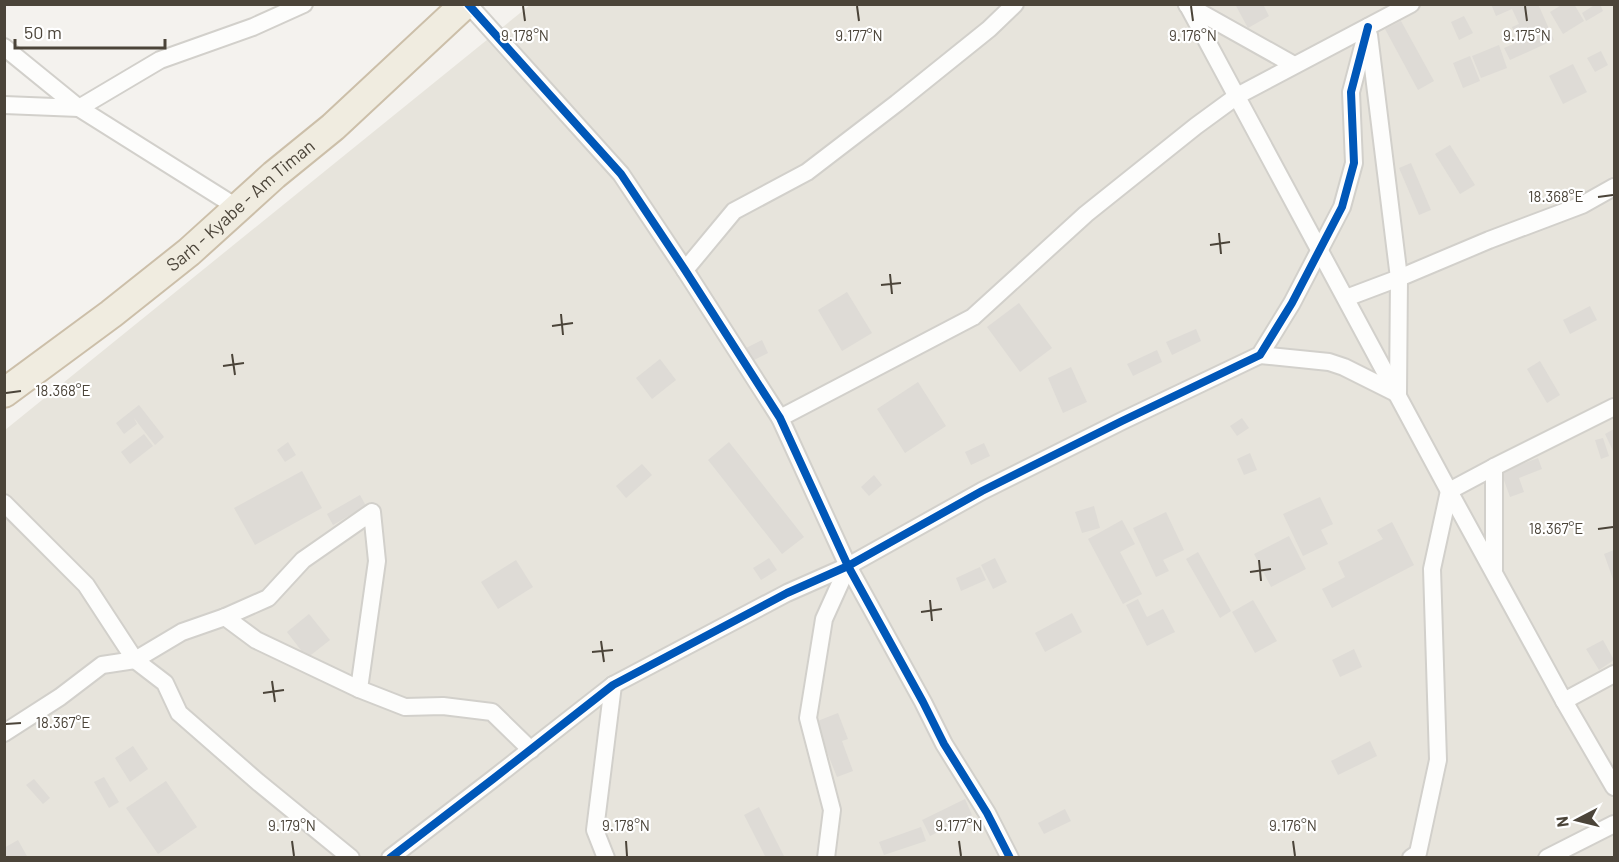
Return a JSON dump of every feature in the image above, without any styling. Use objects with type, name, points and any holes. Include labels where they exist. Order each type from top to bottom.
[{"type":"highway","name":"Sarh - Kyabe - Am Timan","points":[[4,393],[111,314],[189,252],[274,175],[333,127],[466,4]]},
{"type":"street","points":[[4,105],[79,108],[160,60],[253,27],[304,4]]},
{"type":"street","points":[[466,4],[621,174],[780,418],[848,566],[944,744],[987,813],[1010,858]]},
{"type":"street","points":[[685,270],[734,211],[807,172],[989,29],[1015,4]]},
{"type":"street","points":[[1187,5],[1294,65]]},
{"type":"street","points":[[1187,5],[1494,574],[1614,786]]},
{"type":"street","points":[[780,418],[973,317],[1086,214],[1237,96],[1402,7]]},
{"type":"street","points":[[1260,355],[1292,303],[1342,207],[1354,163],[1351,92],[1368,27]]},
{"type":"street","points":[[1368,27],[1399,278],[1398,394]]},
{"type":"street","points":[[4,46],[79,108],[238,208]]},
{"type":"street","points":[[1346,298],[1582,205],[1614,187]]},
{"type":"street","points":[[390,858],[613,685],[787,593],[848,566],[982,491],[1260,355],[1329,362],[1398,394]]},
{"type":"street","points":[[1416,856],[1438,760],[1432,569],[1449,491],[1614,407]]},
{"type":"street","points":[[1494,467],[1494,574]]},
{"type":"street","points":[[4,504],[86,585],[135,660],[165,683],[179,713],[258,782],[351,858]]},
{"type":"street","points":[[4,734],[60,697],[102,665],[135,660],[182,632],[225,617],[268,598],[303,560],[372,512],[377,561],[358,689]]},
{"type":"street","points":[[826,858],[832,810],[808,718],[824,619],[848,566]]},
{"type":"street","points":[[225,617],[256,640],[358,689],[405,707],[443,706],[492,712],[531,750]]},
{"type":"street","points":[[1564,701],[1614,674]]},
{"type":"street","points":[[606,858],[595,830],[613,685]]},
{"type":"street","points":[[1547,858],[1614,824]]},
{"type":"shaded area","points":[[530,5],[1614,5],[1614,857],[5,858],[5,430]]},
{"type":"building","points":[[1235,4],[1263,4],[1269,16],[1248,28]]},
{"type":"building","points":[[1491,4],[1538,4],[1554,40],[1510,60],[1504,48],[1518,42],[1512,27],[1519,24],[1512,9],[1496,16]]},
{"type":"building","points":[[1563,4],[1574,4],[1584,21],[1563,34],[1550,12]]},
{"type":"building","points":[[1600,4],[1603,11],[1586,21],[1582,13]]},
{"type":"building","points":[[1464,16],[1473,33],[1459,40],[1451,22]]},
{"type":"building","points":[[1401,21],[1434,81],[1418,90],[1385,29]]},
{"type":"building","points":[[1499,45],[1507,68],[1481,78],[1472,56]]},
{"type":"building","points":[[1601,51],[1608,65],[1595,72],[1587,58]]},
{"type":"building","points":[[1470,56],[1480,81],[1463,88],[1453,63]]},
{"type":"building","points":[[1573,64],[1587,92],[1563,104],[1549,76]]},
{"type":"building","points":[[1450,145],[1475,185],[1460,194],[1435,154]]},
{"type":"building","points":[[1411,163],[1431,210],[1419,215],[1399,168]]},
{"type":"building","points":[[847,292],[872,333],[842,351],[818,310]]},
{"type":"building","points":[[1019,303],[1052,348],[1020,372],[987,327]]},
{"type":"building","points":[[1590,306],[1597,320],[1570,334],[1563,320]]},
{"type":"building","points":[[1196,329],[1201,341],[1172,355],[1166,342]]},
{"type":"building","points":[[762,340],[768,353],[752,361],[746,348]]},
{"type":"building","points":[[1157,350],[1162,362],[1133,376],[1127,364]]},
{"type":"building","points":[[660,359],[676,380],[652,399],[636,378]]},
{"type":"building","points":[[1540,361],[1560,395],[1547,403],[1527,369]]},
{"type":"building","points":[[1071,367],[1087,402],[1063,413],[1048,378]]},
{"type":"building","points":[[918,382],[946,426],[905,453],[877,409]]},
{"type":"building","points":[[139,405],[164,437],[155,445],[134,418],[137,424],[124,434],[116,423]]},
{"type":"building","points":[[1242,418],[1249,428],[1237,436],[1230,426]]},
{"type":"building","points":[[1614,429],[1614,453],[1605,434]]},
{"type":"building","points":[[144,434],[153,446],[130,464],[121,452]]},
{"type":"building","points":[[1603,438],[1609,456],[1601,459],[1595,440]]},
{"type":"building","points":[[288,442],[296,455],[285,462],[277,450]]},
{"type":"building","points":[[729,442],[804,537],[782,554],[708,460]]},
{"type":"building","points":[[984,443],[990,456],[971,465],[965,452]]},
{"type":"building","points":[[1250,453],[1257,470],[1244,475],[1237,459]]},
{"type":"building","points":[[1538,458],[1542,469],[1519,478],[1524,492],[1510,497],[1501,472]]},
{"type":"building","points":[[642,464],[652,475],[626,498],[616,486]]},
{"type":"building","points":[[302,471],[322,508],[255,545],[234,508]]},
{"type":"building","points":[[874,475],[882,485],[869,496],[861,487]]},
{"type":"building","points":[[360,495],[366,506],[333,525],[327,514]]},
{"type":"building","points":[[1320,497],[1333,524],[1321,530],[1328,544],[1303,556],[1283,514]]},
{"type":"building","points":[[1094,506],[1100,528],[1082,533],[1075,512]]},
{"type":"building","points":[[1166,512],[1184,550],[1163,560],[1169,571],[1156,577],[1133,528]]},
{"type":"building","points":[[1122,520],[1135,544],[1120,552],[1142,594],[1123,604],[1088,539]]},
{"type":"building","points":[[1392,522],[1414,565],[1332,608],[1322,589],[1345,577],[1338,562],[1383,539],[1377,530]]},
{"type":"building","points":[[1289,536],[1306,569],[1271,587],[1254,554]]},
{"type":"building","points":[[1614,550],[1614,582],[1604,554]]},
{"type":"building","points":[[1198,552],[1231,611],[1220,618],[1186,559]]},
{"type":"building","points":[[769,558],[777,570],[761,580],[753,568]]},
{"type":"building","points":[[995,558],[1007,582],[993,589],[981,565]]},
{"type":"building","points":[[516,560],[533,587],[498,609],[481,582]]},
{"type":"building","points":[[980,567],[986,580],[961,591],[956,578]]},
{"type":"building","points":[[1138,599],[1147,617],[1163,609],[1175,632],[1147,646],[1126,605]]},
{"type":"building","points":[[1253,600],[1277,641],[1255,653],[1232,612]]},
{"type":"building","points":[[1072,613],[1082,632],[1045,652],[1035,633]]},
{"type":"building","points":[[309,614],[330,640],[307,658],[287,632]]},
{"type":"building","points":[[1603,640],[1614,660],[1599,670],[1586,649]]},
{"type":"building","points":[[1354,649],[1362,667],[1340,677],[1332,660]]},
{"type":"building","points":[[838,713],[848,739],[842,741],[853,771],[837,777],[815,722]]},
{"type":"building","points":[[1370,741],[1377,756],[1338,775],[1331,761]]},
{"type":"building","points":[[133,746],[148,769],[130,782],[115,758]]},
{"type":"building","points":[[104,777],[119,802],[109,808],[94,782]]},
{"type":"building","points":[[34,779],[50,798],[43,804],[26,785]]},
{"type":"building","points":[[166,781],[197,827],[158,854],[126,808]]},
{"type":"building","points":[[965,799],[972,815],[930,836],[922,820]]},
{"type":"building","points":[[759,807],[785,858],[766,858],[744,815]]},
{"type":"building","points":[[1065,809],[1071,821],[1044,834],[1038,823]]},
{"type":"building","points":[[921,827],[926,841],[884,855],[879,842]]},
{"type":"building","points":[[18,840],[28,858],[4,858],[4,848]]},
{"type":"cycle path","points":[[468,4],[621,174],[780,418],[848,566],[944,744],[987,813],[1010,858]]},
{"type":"cycle path","points":[[390,858],[613,685],[787,593],[848,566],[982,491],[1260,355],[1292,303],[1342,207],[1354,163],[1351,92],[1368,27]]}]
